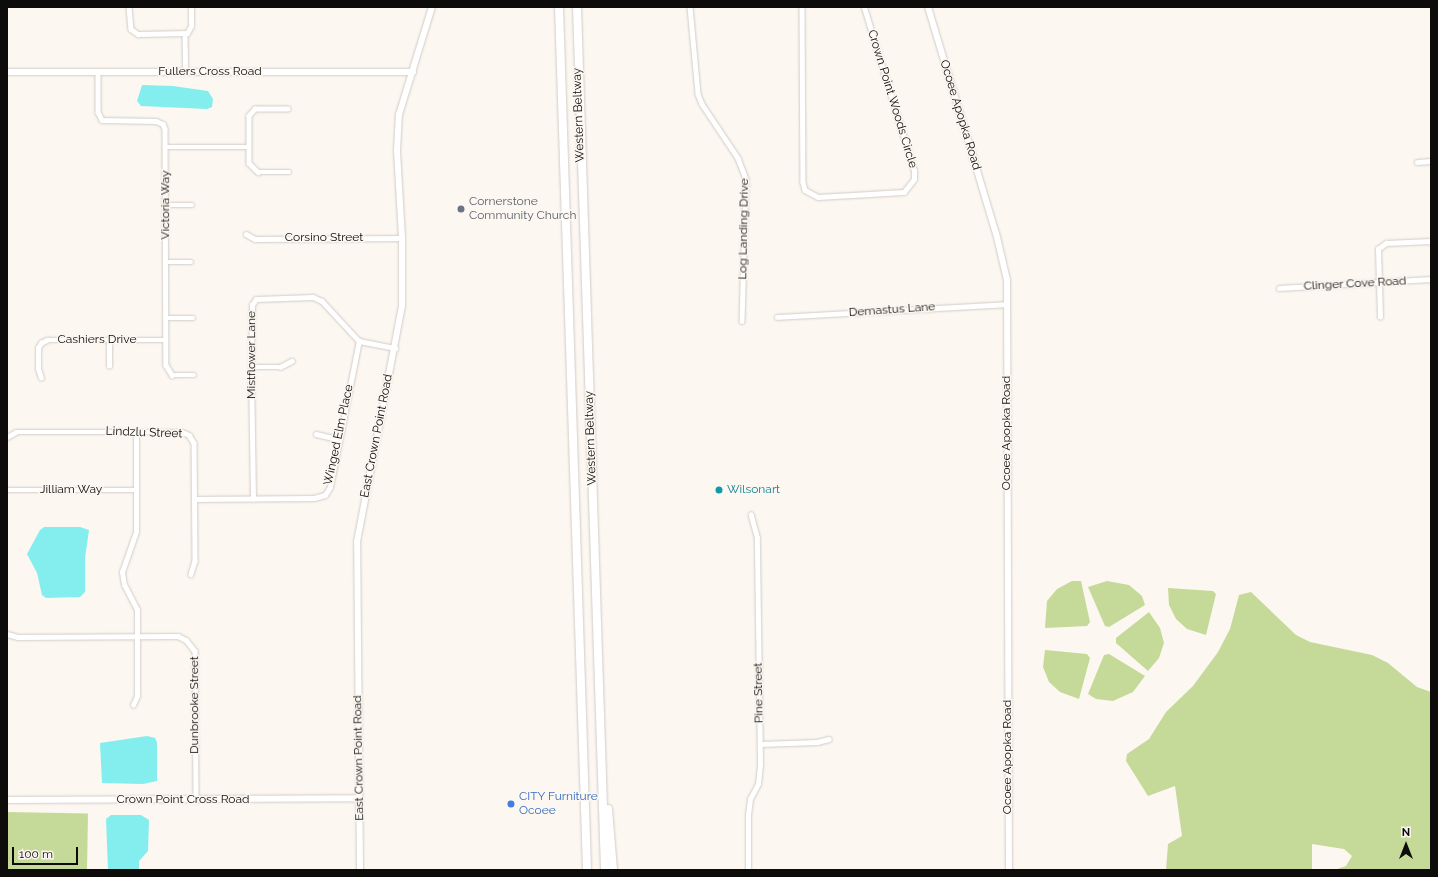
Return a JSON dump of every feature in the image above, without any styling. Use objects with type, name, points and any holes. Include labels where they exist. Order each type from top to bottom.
[{"type":"highway","name":"Western Beltway","points":[[560,7],[588,870]]},
{"type":"highway","name":"Western Beltway","points":[[577,7],[605,870]]},
{"type":"highway","points":[[599,688],[613,870]]},
{"type":"main road","name":"Ocoee Apopka Road","points":[[928,7],[1002,255],[1007,304],[1009,870]]},
{"type":"street","points":[[129,7],[129,23],[133,33],[185,33]]},
{"type":"street","points":[[186,72],[185,33],[191,26],[191,7]]},
{"type":"street","name":"East Crown Point Road","points":[[360,870],[357,542],[395,348],[403,290],[397,132],[399,115],[432,7]]},
{"type":"street","name":"Log Landing Drive","points":[[690,7],[698,94],[702,104],[738,158],[746,179],[742,321]]},
{"type":"street","name":"Crown Point Woods Circle","points":[[802,7],[803,182],[805,190],[818,197],[904,192],[914,179],[914,171],[864,7]]},
{"type":"street","name":"Fullers Cross Road","points":[[7,72],[412,72]]},
{"type":"street","name":"Victoria Way","points":[[98,72],[98,112],[102,120],[156,121],[163,124],[166,129],[166,340],[168,372],[172,375],[194,375]]},
{"type":"street","points":[[288,109],[255,109],[249,116],[249,163],[253,169],[258,172],[289,172]]},
{"type":"street","points":[[166,147],[249,147]]},
{"type":"street","points":[[1417,162],[1431,161]]},
{"type":"street","points":[[166,205],[192,205]]},
{"type":"street","name":"Corsino Street","points":[[246,234],[255,239],[402,238]]},
{"type":"street","points":[[1380,317],[1376,254],[1381,245],[1431,241]]},
{"type":"street","points":[[166,262],[191,262]]},
{"type":"street","name":"Clinger Cove Road","points":[[1279,288],[1431,279]]},
{"type":"street","name":"Mistflower Lane","points":[[253,499],[252,305],[256,299],[314,298],[322,301],[359,341]]},
{"type":"street","name":"Demastus Lane","points":[[777,317],[1007,304]]},
{"type":"street","points":[[166,318],[193,318]]},
{"type":"street","name":"Cashiers Drive","points":[[41,378],[38,369],[41,343],[47,340],[166,340]]},
{"type":"street","points":[[108,366],[109,340]]},
{"type":"street","points":[[359,341],[395,348]]},
{"type":"street","name":"Winged Elm Place","points":[[195,499],[314,498],[325,495],[330,487],[338,439],[359,341]]},
{"type":"street","points":[[252,367],[280,367],[292,361]]},
{"type":"street","name":"Lindzlu Street","points":[[7,437],[16,432],[182,432],[189,435],[194,443],[195,499],[195,561],[191,574]]},
{"type":"street","points":[[133,705],[137,696],[137,610],[124,585],[122,572],[126,556],[135,540],[136,432]]},
{"type":"street","points":[[316,434],[338,439]]},
{"type":"street","name":"Jilliam Way","points":[[7,490],[136,490]]},
{"type":"street","name":"Pine Street","points":[[748,870],[748,815],[750,799],[758,784],[760,744],[757,538],[751,515]]},
{"type":"street","points":[[7,634],[18,637],[137,636]]},
{"type":"street","name":"Dunbrooke Street","points":[[137,636],[178,636],[186,640],[195,651],[196,800]]},
{"type":"street","points":[[760,744],[817,742],[829,739]]},
{"type":"street","name":"Crown Point Cross Road","points":[[7,800],[360,798]]},
{"type":"green space","points":[[1072,581],[1081,581],[1090,622],[1087,626],[1045,628],[1047,601],[1057,589]]},
{"type":"green space","points":[[1107,581],[1129,585],[1142,596],[1145,605],[1109,627],[1105,626],[1088,587]]},
{"type":"green space","points":[[1168,588],[1213,591],[1216,594],[1206,635],[1187,629],[1176,619],[1169,605]]},
{"type":"green space","points":[[1251,592],[1296,635],[1310,642],[1372,655],[1388,663],[1417,687],[1431,692],[1431,870],[1334,870],[1346,866],[1352,856],[1344,849],[1312,844],[1312,870],[1166,870],[1168,844],[1182,836],[1175,786],[1148,796],[1126,761],[1127,754],[1149,739],[1166,712],[1193,686],[1218,652],[1230,629],[1239,595]]},
{"type":"green space","points":[[1149,612],[1160,628],[1164,643],[1159,658],[1148,671],[1116,643],[1116,638]]},
{"type":"green space","points":[[1045,650],[1087,654],[1090,658],[1079,699],[1060,692],[1049,682],[1043,667]]},
{"type":"green space","points":[[1109,654],[1145,676],[1133,692],[1113,701],[1096,699],[1088,694],[1104,655]]},
{"type":"green space","points":[[7,812],[88,813],[87,870],[7,870]]},
{"type":"water","points":[[142,85],[173,86],[208,91],[213,99],[212,107],[207,109],[141,106],[137,101]]},
{"type":"water","points":[[44,527],[80,527],[89,530],[85,558],[85,592],[80,597],[46,598],[42,595],[37,573],[27,554],[40,530]]},
{"type":"water","points":[[147,736],[155,738],[157,742],[157,781],[143,784],[102,783],[100,743]]},
{"type":"water","points":[[111,815],[141,815],[149,820],[148,851],[139,861],[139,870],[108,870],[106,819]]},
{"type":"place","name":"Cornerstone Community Church","points":[[461,209]]},
{"type":"place","name":"Wilsonart","points":[[719,490]]},
{"type":"place","name":"CITY Furniture Ocoee","points":[[511,804]]}]
